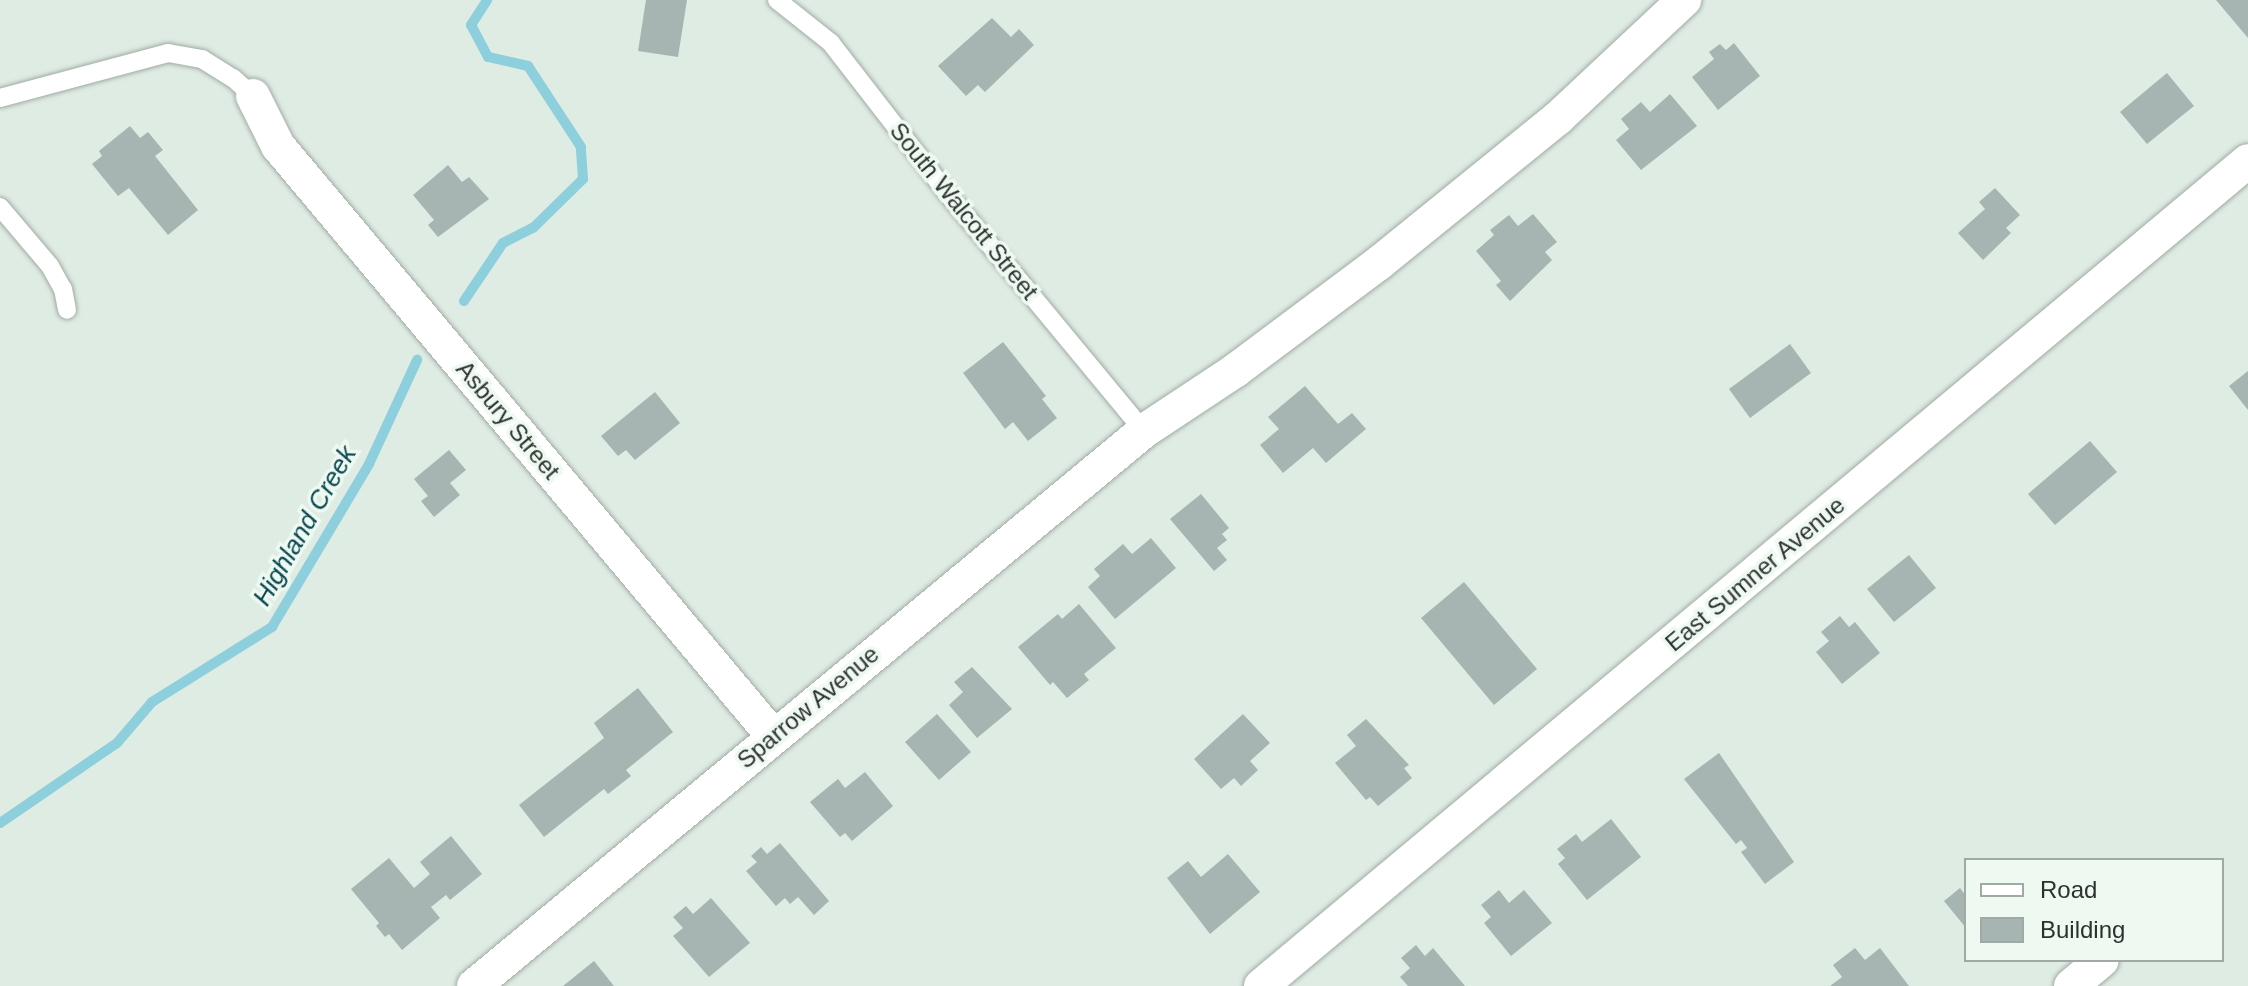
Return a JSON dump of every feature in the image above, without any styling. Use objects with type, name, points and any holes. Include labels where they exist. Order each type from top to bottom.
[{"type":"street","name":"Sparrow Avenue","points":[[474,986],[1144,431],[1236,370],[1379,263],[1558,118],[1684,0]]},
{"type":"street","name":"Asbury Street","points":[[253,96],[278,146],[773,736]]},
{"type":"street","name":"East Sumner Avenue","points":[[1261,986],[2248,161]]},
{"type":"street","points":[[2071,986],[2100,962]]},
{"type":"lane","name":"South Walcott Street","points":[[777,0],[831,43],[946,192],[1144,431]]},
{"type":"lane","points":[[0,98],[168,53],[202,59],[233,78],[253,96]]},
{"type":"lane","points":[[0,207],[50,266],[63,289],[67,310]]},
{"type":"building","points":[[646,0],[687,0],[678,57],[638,51]]},
{"type":"building","points":[[2216,0],[2248,0],[2248,38]]},
{"type":"building","points":[[992,18],[1011,37],[1019,29],[1034,45],[985,92],[978,85],[966,96],[938,66]]},
{"type":"building","points":[[1734,43],[1760,76],[1718,110],[1692,77],[1714,59],[1709,52],[1720,44],[1726,50]]},
{"type":"building","points":[[2167,73],[2194,106],[2147,144],[2120,112]]},
{"type":"building","points":[[1670,94],[1697,126],[1641,170],[1616,140],[1629,129],[1621,119],[1641,102],[1650,112]]},
{"type":"building","points":[[130,126],[140,138],[148,132],[163,150],[155,156],[198,210],[168,235],[129,188],[118,196],[92,164],[102,156],[99,151]]},
{"type":"building","points":[[448,165],[462,182],[469,177],[489,199],[438,237],[428,225],[434,220],[413,195]]},
{"type":"building","points":[[1995,188],[2020,215],[2006,228],[2011,233],[1983,260],[1958,233],[1985,209],[1979,202]]},
{"type":"building","points":[[1533,214],[1557,242],[1545,252],[1552,260],[1510,301],[1496,285],[1501,281],[1476,251],[1494,235],[1490,230],[1509,215],[1518,226]]},
{"type":"building","points":[[1003,342],[1046,396],[1042,399],[1057,418],[1028,441],[1013,422],[1005,429],[963,373]]},
{"type":"building","points":[[1790,344],[1811,373],[1750,418],[1729,389]]},
{"type":"building","points":[[2248,371],[2248,410],[2229,386]]},
{"type":"building","points":[[1305,386],[1338,424],[1352,413],[1366,429],[1326,463],[1313,448],[1283,473],[1260,445],[1279,429],[1268,417]]},
{"type":"building","points":[[655,392],[680,423],[635,460],[626,450],[618,456],[601,436]]},
{"type":"building","points":[[2090,441],[2117,472],[2055,525],[2028,494]]},
{"type":"building","points":[[449,450],[466,470],[450,483],[460,495],[434,517],[421,501],[428,496],[414,479]]},
{"type":"building","points":[[1201,494],[1229,528],[1222,534],[1227,540],[1217,548],[1227,560],[1214,571],[1170,519]]},
{"type":"building","points":[[1151,538],[1176,568],[1115,619],[1088,587],[1100,576],[1094,569],[1123,544],[1132,554]]},
{"type":"building","points":[[1909,555],[1936,588],[1894,622],[1867,589]]},
{"type":"building","points":[[1464,582],[1537,669],[1494,705],[1421,618]]},
{"type":"building","points":[[1079,604],[1116,648],[1084,674],[1089,680],[1067,698],[1053,682],[1050,685],[1018,647],[1058,614],[1062,619]]},
{"type":"building","points":[[1840,616],[1849,627],[1855,622],[1880,653],[1842,684],[1816,652],[1829,641],[1821,632]]},
{"type":"building","points":[[972,667],[1012,709],[977,738],[949,705],[963,692],[954,682]]},
{"type":"building","points":[[638,688],[673,732],[626,770],[631,776],[608,794],[604,789],[544,837],[519,805],[604,738],[594,723]]},
{"type":"building","points":[[937,714],[971,752],[939,780],[905,742]]},
{"type":"building","points":[[1243,714],[1270,743],[1250,761],[1258,770],[1241,786],[1234,778],[1221,789],[1194,759]]},
{"type":"building","points":[[1366,719],[1409,765],[1404,768],[1412,778],[1378,806],[1370,797],[1366,800],[1335,763],[1356,746],[1347,735]]},
{"type":"building","points":[[1719,753],[1794,862],[1765,884],[1741,852],[1747,848],[1741,840],[1736,844],[1684,779]]},
{"type":"building","points":[[865,772],[893,806],[852,841],[845,833],[840,837],[810,802],[838,779],[845,788]]},
{"type":"building","points":[[1611,819],[1641,857],[1587,900],[1558,864],[1565,858],[1557,849],[1576,834],[1582,842]]},
{"type":"building","points":[[451,836],[482,874],[450,900],[446,895],[431,907],[440,918],[402,950],[389,934],[385,937],[376,926],[379,923],[351,889],[389,858],[414,888],[430,874],[420,862]]},
{"type":"building","points":[[780,843],[829,901],[814,915],[798,897],[790,904],[785,898],[776,906],[746,871],[757,862],[751,856],[761,847],[767,854]]},
{"type":"building","points":[[1228,854],[1260,892],[1210,934],[1167,878],[1188,861],[1201,877]]},
{"type":"building","points":[[1960,888],[1964,893],[1964,926],[1944,901]]},
{"type":"building","points":[[1499,890],[1509,903],[1524,890],[1552,923],[1511,956],[1484,923],[1491,917],[1481,905]]},
{"type":"building","points":[[711,898],[750,943],[709,977],[673,936],[683,928],[673,917],[686,906],[693,914]]},
{"type":"building","points":[[1416,945],[1425,956],[1433,948],[1465,986],[1408,986],[1400,977],[1410,968],[1401,958]]},
{"type":"building","points":[[1855,948],[1865,960],[1880,948],[1909,986],[1830,986],[1842,977],[1833,965]]},
{"type":"building","points":[[594,961],[614,986],[563,986]]},
{"type":"waterway","name":"Highland Creek","points":[[464,301],[503,243],[533,228],[583,179],[581,147],[528,66],[488,57],[471,25],[487,0]]},
{"type":"waterway","name":"Highland Creek","points":[[0,823],[117,743],[152,702],[272,627],[369,464],[417,360]]}]
